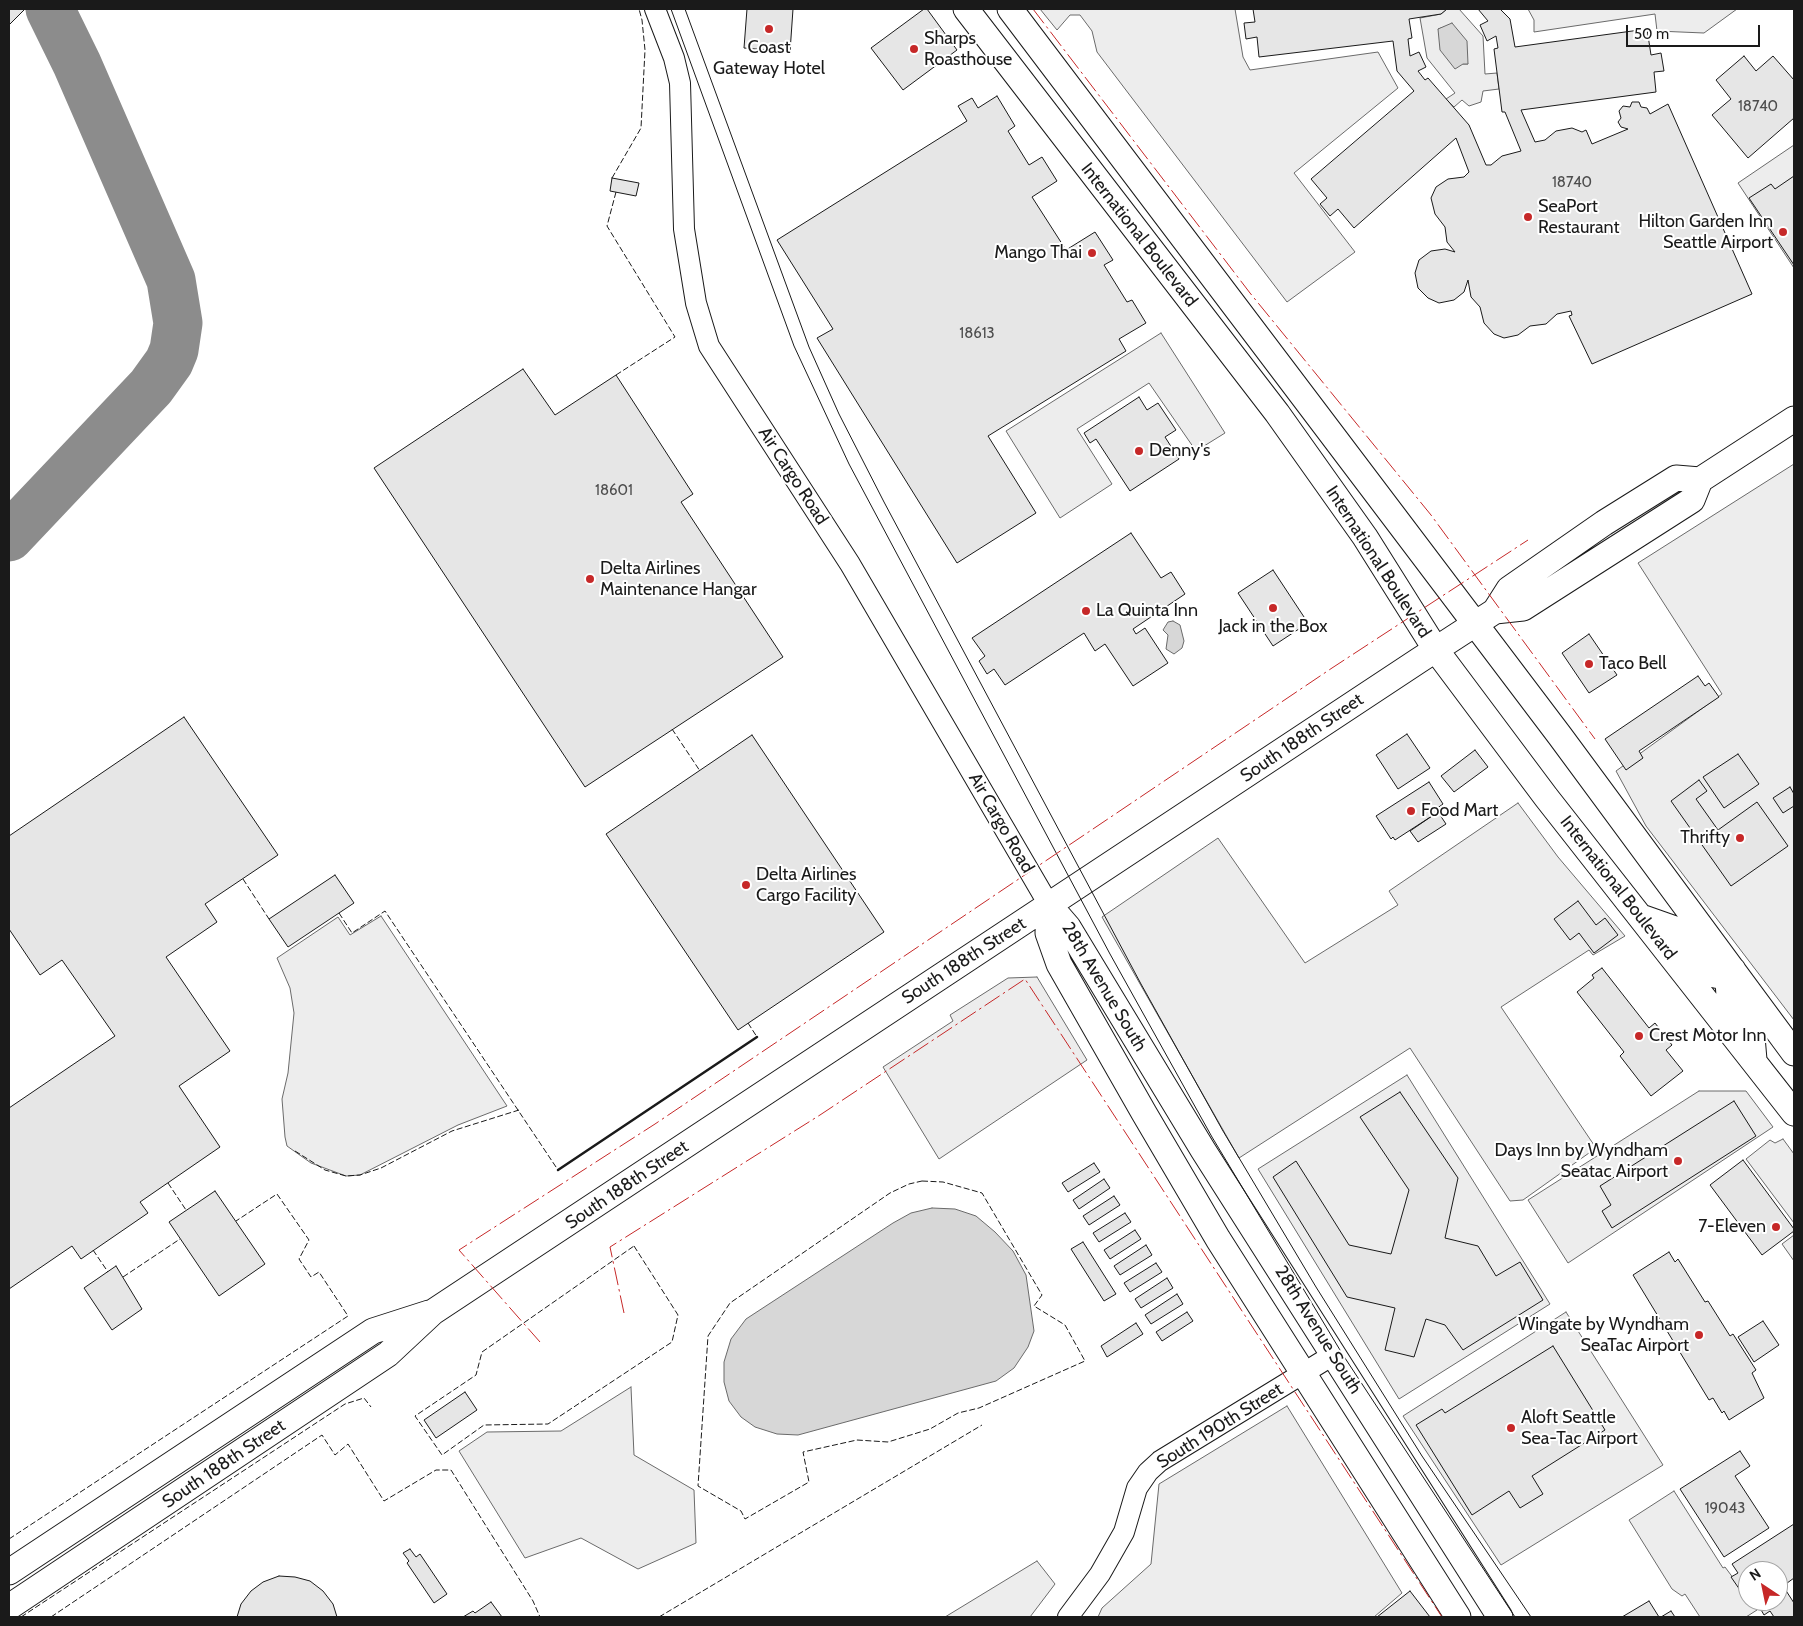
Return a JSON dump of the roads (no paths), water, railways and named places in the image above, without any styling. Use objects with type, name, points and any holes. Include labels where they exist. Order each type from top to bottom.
[{"type":"main road","name":"International Boulevard","points":[[966,9],[1277,413],[1364,537],[1436,650],[1546,797],[1794,1113]]},
{"type":"main road","name":"International Boulevard","points":[[1010,9],[1485,618],[1733,970],[1794,1053]]},
{"type":"main road","name":"South 188th Street","points":[[9,1607],[388,1354],[433,1312],[1485,618],[1509,589],[1604,523],[1676,478],[1700,480],[1794,418]]},
{"type":"main road","name":"28th Avenue South","points":[[1049,906],[1068,927],[1182,1116],[1500,1617]]},
{"type":"main road","name":"28th Avenue South","points":[[1049,906],[1048,934],[1059,964],[1192,1196],[1458,1617]]},
{"type":"main road","points":[[1641,917],[1675,929],[1710,974],[1720,976],[1733,970]]},
{"type":"main road","points":[[1733,970],[1728,981],[1729,996],[1750,1024],[1754,1060]]},
{"type":"main road","name":"South 188th Street","points":[[9,1572],[373,1331],[433,1312]]},
{"type":"street","name":"Air Cargo Road","points":[[657,13],[674,58],[680,83],[684,229],[696,303],[709,346],[850,564],[1049,906]]},
{"type":"street","name":"South 190th Street","points":[[1068,1617],[1100,1574],[1124,1532],[1137,1488],[1148,1472],[1160,1462],[1333,1355]]},
{"type":"tram line","points":[[671,9],[794,346],[849,464],[1110,954],[1212,1137],[1343,1355],[1515,1617]]},
{"type":"tram line","points":[[685,9],[809,347],[839,414],[884,502],[1141,984],[1223,1131],[1316,1287],[1422,1456],[1531,1617]]},
{"type":"place","name":"Coast Gateway Hotel","points":[[769,29]]},
{"type":"place","name":"Sharps Roasthouse","points":[[914,49]]},
{"type":"place","name":"SeaPort Restaurant","points":[[1528,217]]},
{"type":"place","name":"Hilton Garden Inn Seattle Airport","points":[[1783,232]]},
{"type":"place","name":"Mango Thai","points":[[1092,253]]},
{"type":"place","name":"Denny's","points":[[1139,451]]},
{"type":"place","name":"Delta Airlines Maintenance Hangar","points":[[590,579]]},
{"type":"place","name":"Jack in the Box","points":[[1273,608]]},
{"type":"place","name":"La Quinta Inn","points":[[1086,611]]},
{"type":"place","name":"Taco Bell","points":[[1589,664]]},
{"type":"place","name":"Food Mart","points":[[1411,811]]},
{"type":"place","name":"Thrifty","points":[[1740,838]]},
{"type":"place","name":"Delta Airlines Cargo Facility","points":[[746,885]]},
{"type":"place","name":"Crest Motor Inn","points":[[1639,1036]]},
{"type":"place","name":"Days Inn by Wyndham Seatac Airport","points":[[1678,1161]]},
{"type":"place","name":"7-Eleven","points":[[1776,1227]]},
{"type":"place","name":"Wingate by Wyndham SeaTac Airport","points":[[1699,1335]]},
{"type":"place","name":"Aloft Seattle Sea-Tac Airport","points":[[1511,1428]]}]
